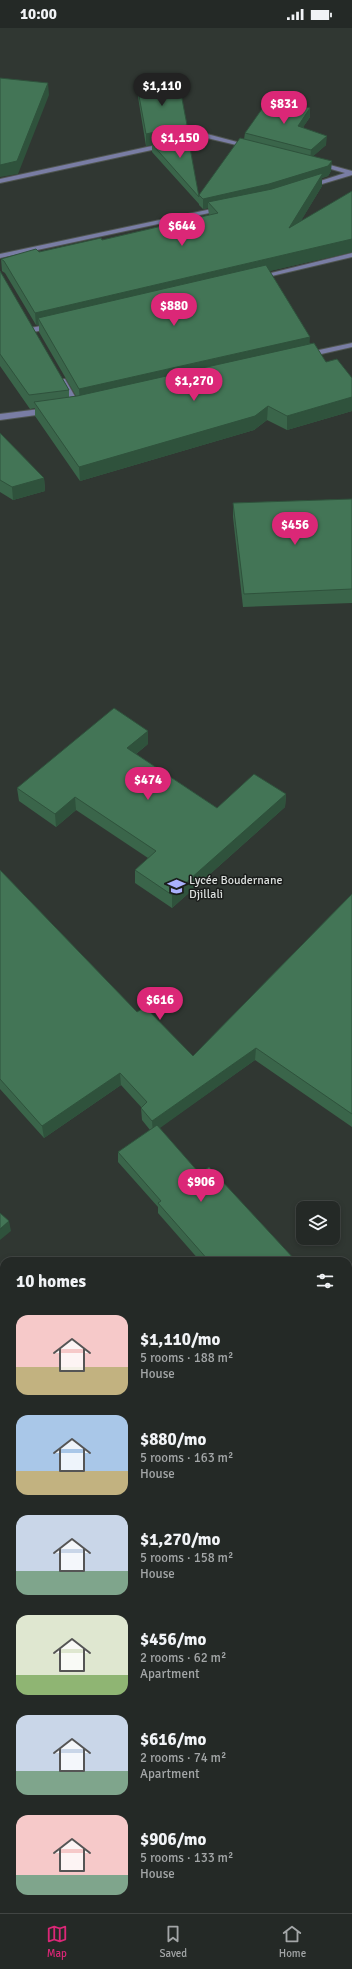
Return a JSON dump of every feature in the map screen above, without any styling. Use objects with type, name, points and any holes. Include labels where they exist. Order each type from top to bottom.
[{"type":"street","points":[[0,181],[208,136],[253,147]]},
{"type":"street","points":[[300,189],[352,173],[314,163]]},
{"type":"street","points":[[0,256],[232,207]]},
{"type":"street","points":[[251,279],[352,255]]},
{"type":"street","points":[[33,330],[56,325]]},
{"type":"street","points":[[298,357],[352,345]]},
{"type":"street","points":[[58,375],[77,407]]},
{"type":"street","points":[[0,417],[54,410]]},
{"type":"building","points":[[0,78],[48,83],[17,161],[0,165]]},
{"type":"building","points":[[179,83],[187,125],[146,134],[137,85]]},
{"type":"building","points":[[269,99],[310,108],[298,126],[327,136],[311,150],[245,133]]},
{"type":"building","points":[[188,137],[199,197],[152,144]]},
{"type":"building","points":[[240,138],[332,161],[328,166],[269,184],[203,199],[199,195]]},
{"type":"building","points":[[323,173],[289,228],[352,191],[352,239],[35,313],[4,261],[1,259],[36,249],[39,252],[101,238],[102,240],[218,213],[208,202],[272,189]]},
{"type":"building","points":[[266,265],[310,337],[79,389],[38,318]]},
{"type":"building","points":[[0,271],[69,390],[29,395],[0,354]]},
{"type":"building","points":[[314,343],[326,362],[337,359],[352,378],[352,397],[287,416],[268,406],[255,416],[79,467],[34,402],[77,396]]},
{"type":"building","points":[[0,433],[44,478],[12,487],[0,480]]},
{"type":"building","points":[[352,499],[352,589],[244,594],[233,503]]},
{"type":"building","points":[[114,708],[148,731],[127,748],[217,808],[254,774],[286,794],[172,895],[135,870],[156,851],[75,797],[55,814],[17,788]]},
{"type":"building","points":[[0,870],[137,1012],[145,1007],[193,1056],[352,894],[352,1114],[256,1048],[152,1121],[141,1108],[147,1102],[120,1073],[42,1126],[0,1079]]},
{"type":"building","points":[[157,1125],[200,1174],[209,1167],[292,1257],[205,1257],[158,1203],[161,1201],[118,1152]]},
{"type":"building","points":[[0,1213],[9,1221],[0,1229]]},
{"type":"place","name":"Lycée Boudernane Djillali","points":[[176,887]]}]
